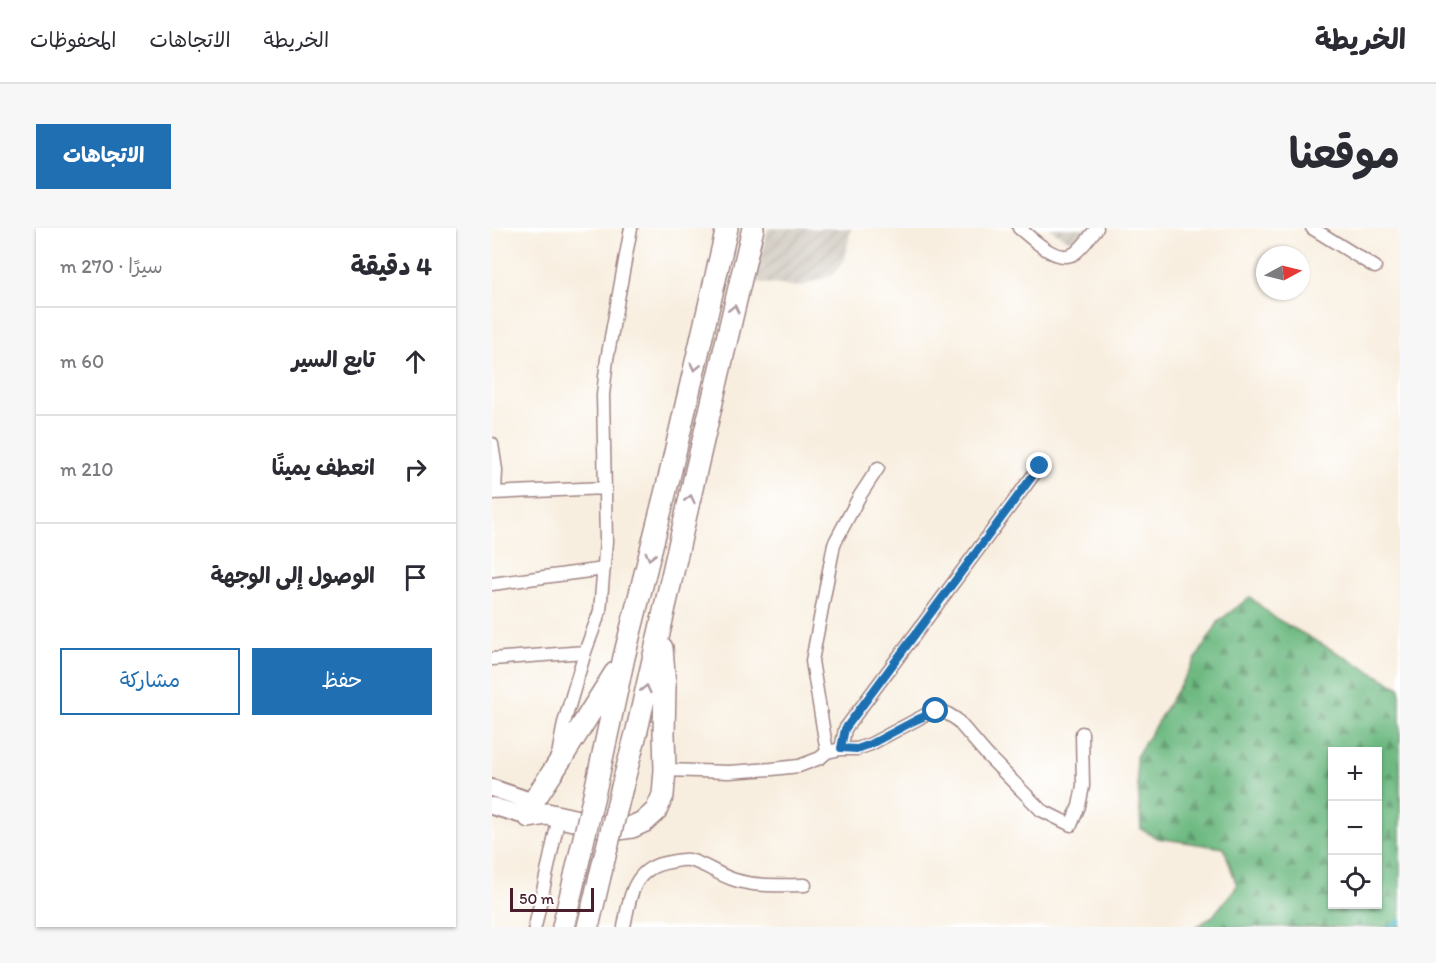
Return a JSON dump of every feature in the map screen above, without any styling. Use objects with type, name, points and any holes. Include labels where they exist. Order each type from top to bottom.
[{"type":"highway","points":[[563,927],[624,657],[670,474],[727,228]]},
{"type":"highway","points":[[588,927],[637,730],[753,228]]},
{"type":"highway","points":[[624,657],[556,767],[542,812],[618,828],[632,827],[645,821],[656,811],[663,795],[665,770],[666,686],[660,628]]},
{"type":"highway","points":[[591,712],[604,715],[609,724]]},
{"type":"highway","points":[[637,730],[651,728],[664,734]]},
{"type":"main road","points":[[492,788],[542,812]]},
{"type":"main road","points":[[493,810],[542,812]]},
{"type":"street","points":[[556,767],[564,723],[600,611],[606,542],[603,395],[607,359],[631,228]]},
{"type":"street","points":[[1018,228],[1049,252],[1064,256],[1077,252],[1097,228]]},
{"type":"street","points":[[1312,228],[1375,267]]},
{"type":"street","points":[[492,444],[493,492],[605,488]]},
{"type":"street","points":[[841,748],[845,729],[1040,466]]},
{"type":"street","points":[[827,752],[812,661],[834,544],[858,497],[878,468]]},
{"type":"street","points":[[492,584],[604,569]]},
{"type":"street","points":[[492,659],[585,652]]},
{"type":"street","points":[[665,770],[729,772],[799,766],[820,758],[827,752],[841,748],[857,749],[927,714],[943,711],[956,719],[988,756],[1041,810],[1071,825],[1083,786],[1082,733]]},
{"type":"street","points":[[535,927],[542,812]]},
{"type":"street","points":[[624,927],[630,899],[639,878],[653,866],[667,862],[686,860],[735,880],[760,884],[805,885]]},
{"type":"shaded area","points":[[768,228],[851,228],[845,259],[833,275],[799,287],[754,282]]},
{"type":"shaded area","points":[[1048,228],[1103,228],[1093,240],[1074,243]]},
{"type":"green space","points":[[1250,597],[1275,618],[1400,688],[1400,927],[1196,927],[1212,917],[1237,886],[1224,848],[1157,838],[1141,829],[1136,757],[1219,621]]},
{"type":"waterway","points":[[1390,927],[1400,921]]},
{"type":"route","points":[[936,711],[871,744],[857,749],[841,748],[845,729],[1040,466]]}]
